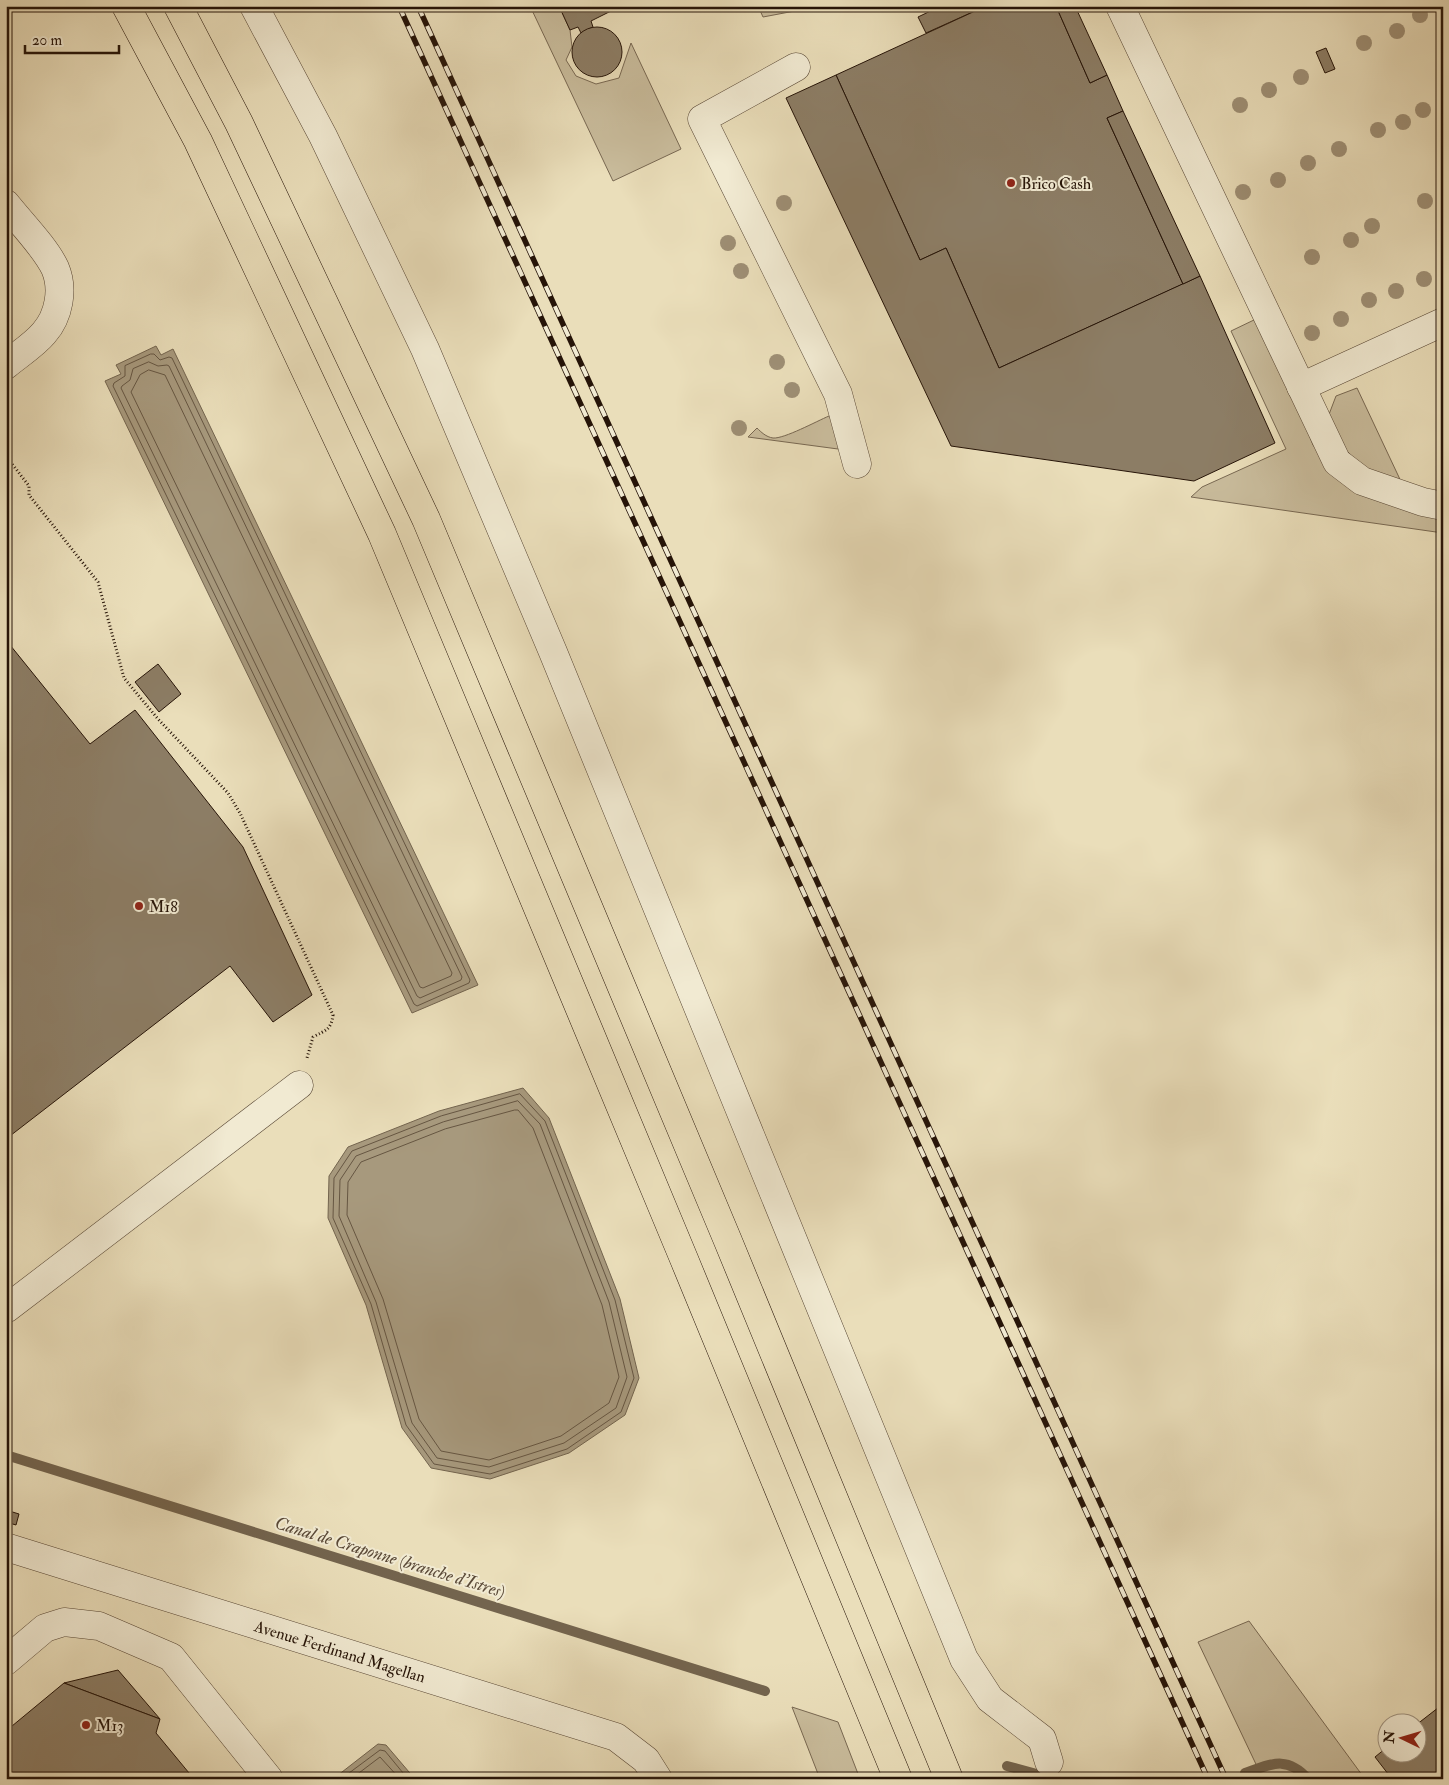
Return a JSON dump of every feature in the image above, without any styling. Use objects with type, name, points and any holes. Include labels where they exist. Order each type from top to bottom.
[{"type":"highway","points":[[126,6],[198,141],[382,534],[898,1779]]},
{"type":"highway","points":[[178,6],[240,123],[426,519],[728,1241],[948,1779]]},
{"type":"street","points":[[254,6],[323,136],[425,349],[560,670],[964,1659],[990,1699],[1042,1740],[1049,1762]]},
{"type":"street","points":[[1120,6],[1337,462],[1362,481],[1423,502],[1443,506]]},
{"type":"street","points":[[796,67],[702,119],[838,394],[856,464]]},
{"type":"street","points":[[6,204],[48,257],[56,270],[59,286],[59,302],[54,318],[44,333],[15,357]]},
{"type":"street","points":[[1301,387],[1443,322]]},
{"type":"street","points":[[6,1309],[299,1085]]},
{"type":"street","name":"Avenue Ferdinand Magellan","points":[[9,1555],[616,1737],[646,1760],[658,1779]]},
{"type":"street","points":[[6,1661],[45,1628],[64,1622],[99,1626],[171,1657],[269,1779]]},
{"type":"path","points":[[6,456],[29,486],[29,495],[98,582],[124,678],[158,719],[228,793],[240,813],[333,1014],[332,1024],[328,1029],[313,1037],[299,1085]]},
{"type":"shaded area","points":[[530,6],[559,6],[570,30],[572,47],[566,60],[576,76],[596,84],[619,78],[631,43],[681,149],[613,181]]},
{"type":"shaded area","points":[[758,6],[821,6],[763,17]]},
{"type":"shaded area","points":[[1256,319],[1284,366],[1313,445],[1342,481],[1443,517],[1443,533],[1191,497],[1202,487],[1286,449],[1231,331]]},
{"type":"shaded area","points":[[1357,388],[1405,490],[1362,466],[1330,434],[1328,417],[1336,396]]},
{"type":"shaded area","points":[[829,416],[845,437],[844,447],[838,449],[748,437],[757,428],[768,437],[778,438]]},
{"type":"shaded area","points":[[1249,1621],[1365,1779],[1263,1779],[1198,1642]]},
{"type":"shaded area","points":[[792,1707],[838,1722],[860,1779],[820,1779]]},
{"type":"water","points":[[156,346],[161,355],[173,349],[478,985],[412,1013],[105,381],[121,374],[116,365]]},
{"type":"water","points":[[523,1088],[549,1118],[620,1299],[639,1378],[625,1415],[569,1453],[490,1479],[431,1468],[402,1428],[366,1305],[328,1218],[329,1176],[348,1147],[439,1111]]},
{"type":"water","points":[[378,1744],[386,1745],[415,1779],[333,1779]]},
{"type":"building","points":[[559,6],[616,6],[617,8],[591,21],[593,27],[581,33],[578,27],[570,30]]},
{"type":"building","points":[[941,6],[986,6],[926,33],[918,17]]},
{"type":"building","name":"Brico Cash","points":[[986,6],[1056,6],[1090,83],[1107,75],[1123,111],[1107,118],[1183,284],[999,368],[946,248],[920,260],[836,75]]},
{"type":"building","points":[[1056,6],[1075,6],[1107,75],[1090,83]]},
{"type":"building","points":[[592,27],[602,27],[615,34],[622,47],[622,57],[615,70],[602,77],[592,77],[583,73],[576,66],[572,57],[572,47],[576,38],[583,31]]},
{"type":"building","points":[[1326,48],[1335,69],[1325,73],[1316,52]]},
{"type":"building","points":[[836,75],[920,260],[946,248],[999,368],[1200,276],[1275,443],[1194,481],[951,446],[786,98]]},
{"type":"building","points":[[1123,111],[1200,276],[1183,284],[1107,118]]},
{"type":"building","name":"M18","points":[[6,640],[90,744],[135,710],[243,847],[312,995],[273,1022],[230,966],[6,1139]]},
{"type":"building","points":[[158,664],[181,694],[159,712],[135,682]]},
{"type":"building","points":[[6,1510],[19,1514],[16,1525],[6,1522]]},
{"type":"building","points":[[118,1670],[160,1719],[64,1683]]},
{"type":"building","name":"M13","points":[[64,1683],[160,1719],[156,1733],[194,1779],[6,1779],[6,1731]]},
{"type":"building","points":[[1443,1704],[1443,1779],[1392,1779],[1379,1762],[1426,1762],[1426,1717]]},
{"type":"waterway","name":"Canal de Craponne (branche d'Istres)","points":[[6,1455],[765,1691]]},
{"type":"waterway","name":"Canal de Craponne (branche d'Istres)","points":[[1245,1773],[1271,1765],[1286,1764],[1300,1771],[1308,1779]]},
{"type":"waterway","name":"Canal de Craponne (branche d'Istres)","points":[[1007,1766],[1055,1779]]},
{"type":"railway","points":[[399,6],[1208,1779]]},
{"type":"railway","points":[[418,6],[1226,1779]]},
{"type":"place","name":"Brico Cash","points":[[1011,183]]},
{"type":"place","name":"M18","points":[[139,906]]},
{"type":"place","name":"M13","points":[[86,1725]]}]
